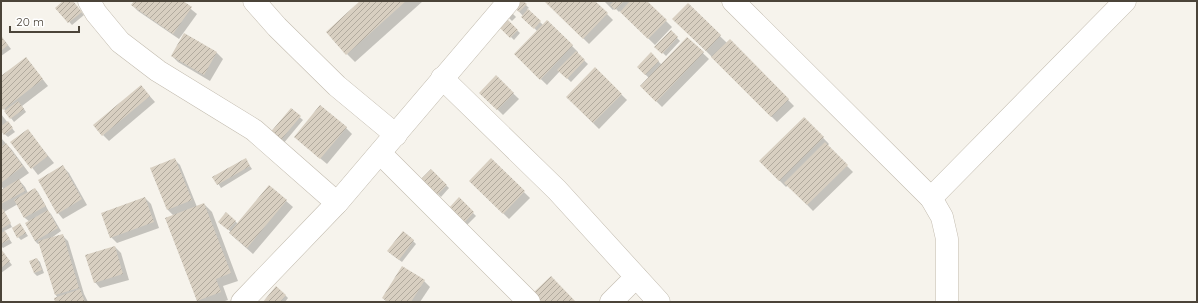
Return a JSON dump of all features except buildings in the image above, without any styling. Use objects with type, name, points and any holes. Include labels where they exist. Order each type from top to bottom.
[{"type":"street","points":[[89,1],[96,13],[120,42],[158,71],[254,130],[337,203]]},
{"type":"street","points":[[254,1],[277,27],[337,86],[396,135]]},
{"type":"street","points":[[242,302],[337,203],[509,1]]},
{"type":"street","points":[[733,1],[932,198],[942,217],[947,239],[947,302]]},
{"type":"street","points":[[932,198],[1125,1]]},
{"type":"street","points":[[442,78],[557,190],[659,302]]},
{"type":"street","points":[[380,154],[528,302]]},
{"type":"street","points":[[611,302],[636,277]]}]
